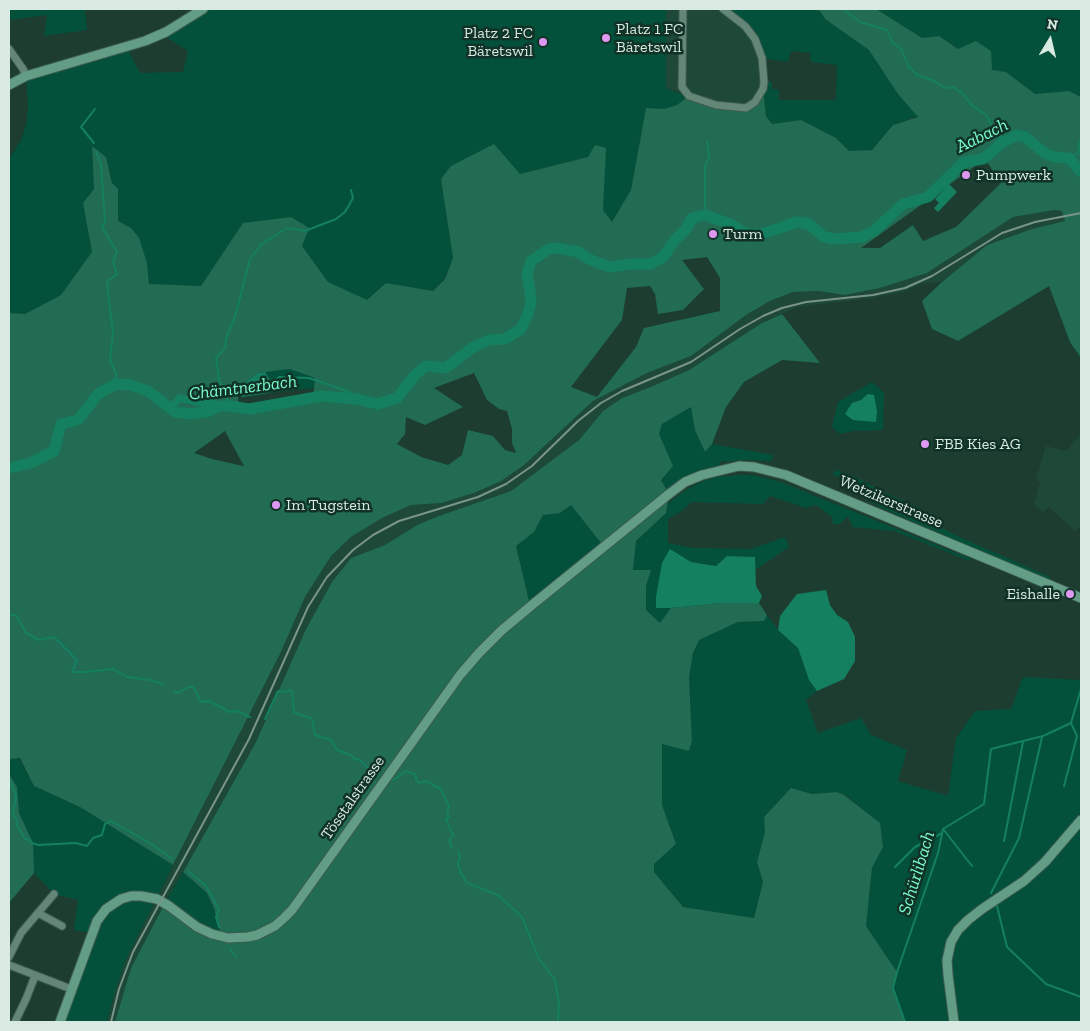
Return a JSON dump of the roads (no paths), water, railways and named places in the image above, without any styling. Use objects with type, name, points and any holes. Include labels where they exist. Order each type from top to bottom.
[{"type":"main road","points":[[12,83],[26,76],[145,41],[166,32],[203,9]]},
{"type":"main road","name":"Wetzikerstrasse","points":[[685,482],[702,475],[739,466],[771,470],[808,483],[1081,598]]},
{"type":"main road","name":"Tösstalstrasse","points":[[60,1022],[99,917],[110,905],[126,897],[141,896],[157,899],[197,927],[221,937],[235,938],[257,935],[280,922],[292,910],[437,706],[479,653],[502,630],[532,605],[685,482]]},
{"type":"main road","points":[[954,1022],[948,960],[952,942],[958,930],[982,909],[1024,881],[1045,862],[1081,820]]},
{"type":"street","points":[[683,9],[682,86],[689,96],[716,105],[746,108],[755,102],[763,89],[764,69],[762,58],[755,39],[745,26],[723,9]]},
{"type":"street","points":[[9,49],[26,76]]},
{"type":"street","points":[[9,957],[21,933],[54,894]]},
{"type":"street","points":[[38,914],[62,926]]},
{"type":"street","points":[[9,965],[71,989]]},
{"type":"street","points":[[15,1022],[26,1000],[34,976]]},
{"type":"water","points":[[949,184],[957,192],[938,212],[934,208],[939,203],[935,199]]},
{"type":"water","name":"Chämtnerbach","points":[[265,372],[272,383],[268,390],[269,393],[242,397],[233,392],[232,386],[248,381],[257,373]]},
{"type":"water","points":[[868,394],[874,395],[877,411],[876,422],[853,420],[845,414],[852,403],[861,400]]},
{"type":"water","points":[[670,549],[691,562],[716,566],[727,556],[755,557],[756,586],[762,596],[759,603],[721,603],[656,608],[662,563]]},
{"type":"water","points":[[826,590],[830,605],[837,615],[848,622],[855,637],[855,661],[844,679],[817,691],[809,680],[798,648],[778,630],[780,616],[797,594]]},
{"type":"waterway","points":[[843,9],[860,22],[887,30],[893,43],[901,49],[909,67],[917,75],[934,81],[945,88],[953,87],[961,92],[973,106],[986,115],[1003,142]]},
{"type":"waterway","points":[[94,143],[81,127],[95,109]]},
{"type":"waterway","name":"Aabach","points":[[9,468],[31,463],[54,451],[61,424],[78,420],[98,394],[116,384],[130,385],[148,391],[175,412],[191,414],[210,411],[219,406],[249,409],[322,396],[356,399],[378,404],[397,398],[415,375],[426,366],[446,368],[472,348],[489,340],[505,339],[521,329],[531,302],[527,274],[531,261],[549,249],[557,248],[579,252],[589,259],[609,267],[651,264],[663,257],[675,240],[686,229],[692,218],[705,215],[730,224],[747,234],[762,234],[797,222],[809,224],[824,237],[834,239],[862,237],[874,231],[903,204],[928,197],[964,162],[983,159],[1003,142],[1017,135],[1025,137],[1046,154],[1054,157],[1069,158],[1081,172]]},
{"type":"waterway","points":[[1069,158],[1078,153],[1081,138]]},
{"type":"waterway","points":[[705,215],[705,166],[709,158],[707,142]]},
{"type":"waterway","points":[[96,152],[101,164],[105,222],[102,227],[117,252],[113,261],[117,274],[107,282],[113,333],[110,360],[116,373],[116,384]]},
{"type":"waterway","name":"Chämtnerbach","points":[[230,406],[219,380],[216,358],[225,348],[226,338],[235,317],[250,259],[262,244],[287,228],[305,231],[336,219],[345,212],[353,198],[351,190]]},
{"type":"waterway","name":"Chämtnerbach","points":[[272,383],[279,377],[309,378],[350,392],[356,399]]},
{"type":"waterway","name":"Chämtnerbach","points":[[221,385],[232,386]]},
{"type":"waterway","name":"Chämtnerbach","points":[[169,409],[180,398],[200,403],[211,401],[219,406]]},
{"type":"waterway","points":[[9,615],[16,615],[26,633],[39,640],[54,637],[77,660],[72,672],[113,669],[127,677],[163,684]]},
{"type":"waterway","points":[[174,691],[178,693],[188,687],[193,687],[201,702],[209,701],[230,712],[237,711],[250,717]]},
{"type":"waterway","name":"Schürlibach","points":[[905,1022],[893,988],[938,853],[943,829],[984,804],[991,749],[1043,736],[1071,723],[1081,689]]},
{"type":"waterway","points":[[265,719],[278,691],[286,692],[289,690],[292,692],[294,712],[312,719],[315,735],[331,740],[337,750],[360,760],[376,776]]},
{"type":"waterway","points":[[1064,786],[1077,736],[1071,723]]},
{"type":"waterway","points":[[991,893],[1019,838],[1042,737]]},
{"type":"waterway","points":[[1004,841],[1023,742]]},
{"type":"waterway","points":[[393,780],[406,771],[416,775],[416,780],[419,783],[426,781],[441,789],[449,806],[447,814],[449,817],[446,820],[453,835],[449,841],[452,848]]},
{"type":"waterway","points":[[9,780],[16,795],[13,815],[17,820],[16,824],[25,839],[32,843],[38,845],[76,843],[87,846],[93,838],[102,835],[105,824],[111,821],[153,845],[172,859]]},
{"type":"waterway","points":[[943,829],[972,866]]},
{"type":"waterway","points":[[895,867],[915,847],[942,833]]},
{"type":"waterway","points":[[458,852],[460,857],[458,864],[467,883],[498,895],[522,917],[538,957],[555,980],[559,1003],[558,1022]]},
{"type":"waterway","points":[[188,871],[206,886],[219,910],[216,917],[219,927]]},
{"type":"waterway","points":[[997,906],[1007,947],[1046,984],[1081,997]]},
{"type":"waterway","points":[[230,949],[236,957]]},
{"type":"railway","points":[[111,1022],[119,989],[133,952],[249,739],[308,607],[327,577],[353,550],[373,535],[399,521],[478,497],[506,484],[532,466],[578,421],[601,403],[622,391],[691,362],[763,316],[782,308],[806,302],[873,295],[905,288],[932,276],[1002,233],[1035,222],[1081,213]]},
{"type":"place","name":"Platz 1 FC Bäretswil","points":[[606,38]]},
{"type":"place","name":"Platz 2 FC Bäretswil","points":[[543,42]]},
{"type":"place","name":"Pumpwerk","points":[[966,175]]},
{"type":"place","name":"Turm","points":[[713,234]]},
{"type":"place","name":"FBB Kies AG","points":[[925,444]]},
{"type":"place","name":"Im Tugstein","points":[[276,505]]},
{"type":"place","name":"Eishalle","points":[[1070,594]]}]
